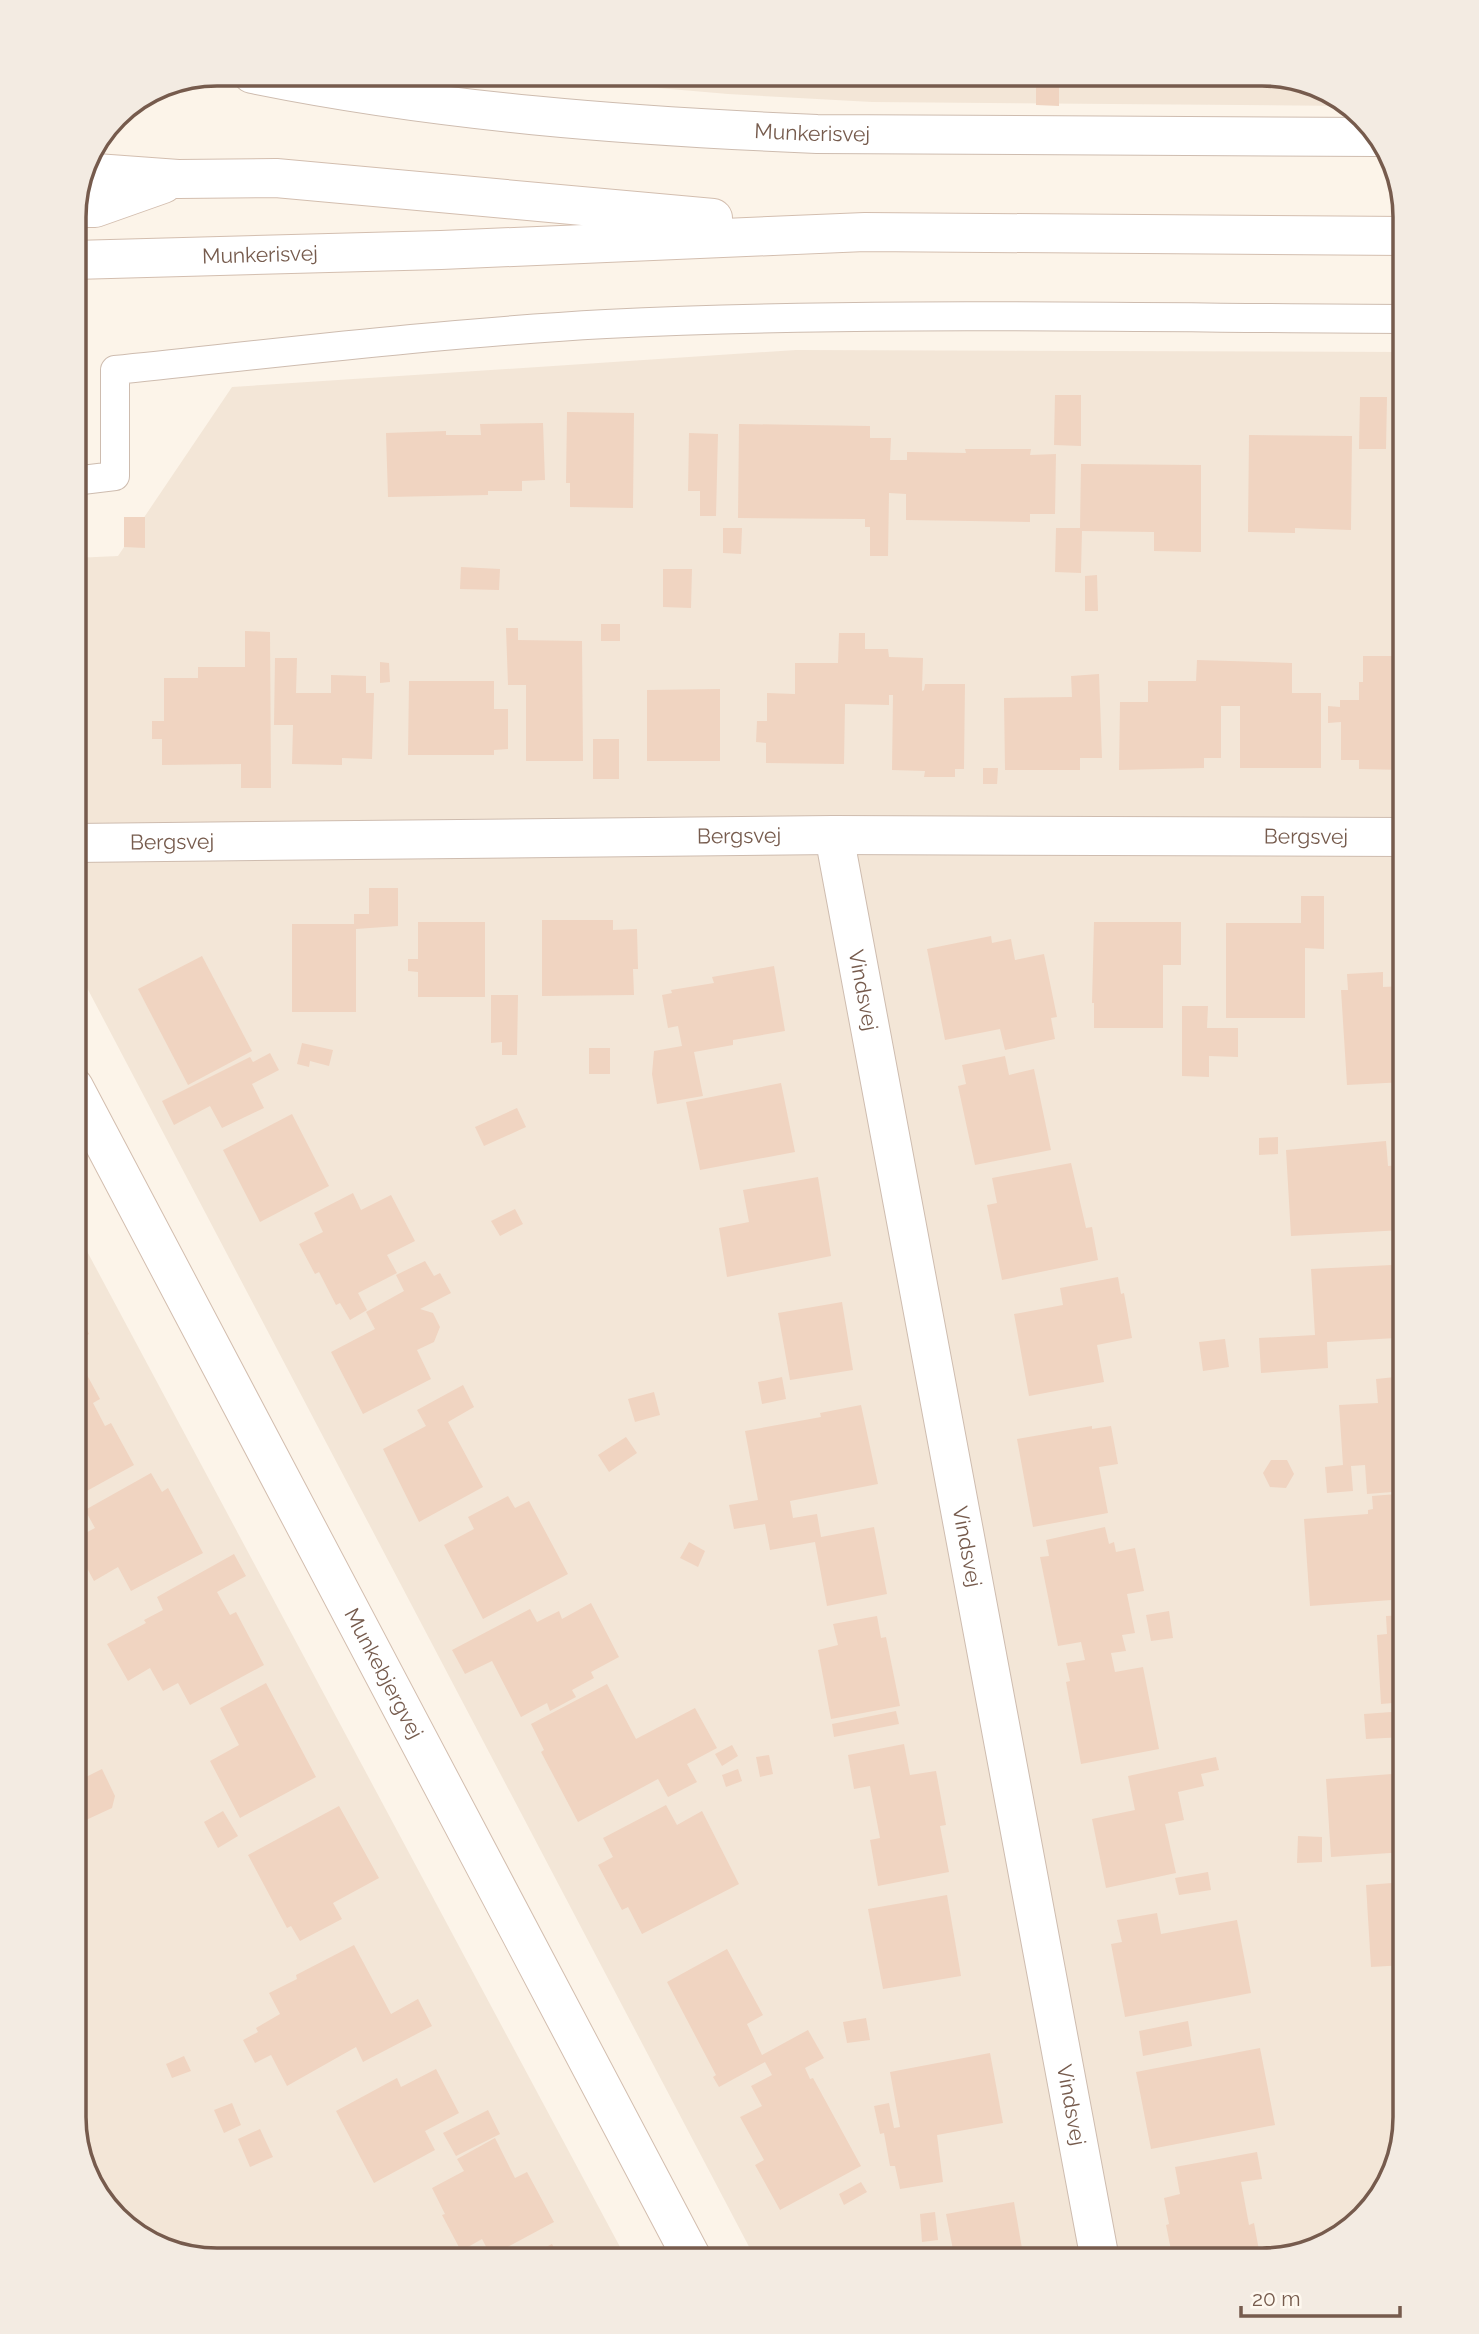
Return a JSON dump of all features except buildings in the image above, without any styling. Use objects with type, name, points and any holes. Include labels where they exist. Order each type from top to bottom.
[{"type":"street","name":"Munkerisvej","points":[[323,86],[510,114],[733,131],[1366,137]]},
{"type":"street","name":"Munkerisvej","points":[[94,173],[178,178],[276,178],[864,232]]},
{"type":"street","points":[[86,208],[95,208],[178,178]]},
{"type":"street","name":"Munkerisvej","points":[[86,260],[441,250],[864,232],[1393,236]]},
{"type":"street","name":"Bergsvej","points":[[86,843],[834,835],[1393,837]]},
{"type":"street","name":"Vindsvej","points":[[834,835],[1098,2248]]},
{"type":"street","name":"Munkebjergvej","points":[[86,1110],[687,2248]]},
{"type":"lane","points":[[86,480],[115,476],[115,370],[420,339],[629,323],[949,318],[1393,319]]},
{"type":"shaded area","points":[[635,86],[1271,86],[1305,93],[1331,106],[872,102]]},
{"type":"shaded area","points":[[796,350],[1393,352],[1393,2118],[1389,2151],[1376,2183],[1349,2216],[1320,2235],[1296,2244],[1262,2248],[750,2248],[86,986],[86,557],[118,556],[232,387]]},
{"type":"shaded area","points":[[86,1249],[621,2248],[191,2246],[159,2235],[130,2216],[118,2204],[99,2175],[88,2143],[86,2118]]}]
